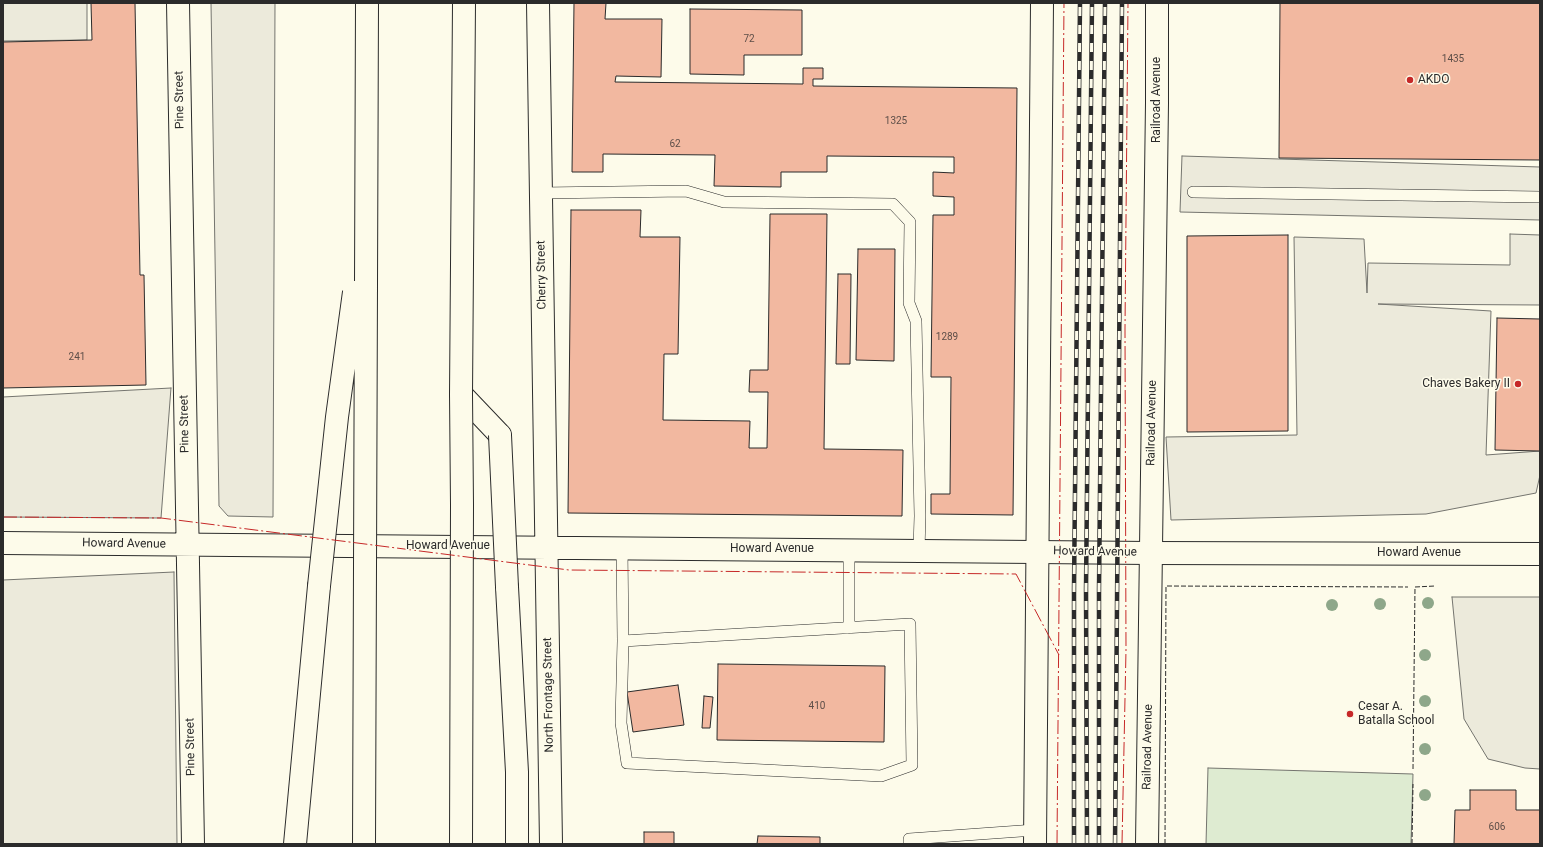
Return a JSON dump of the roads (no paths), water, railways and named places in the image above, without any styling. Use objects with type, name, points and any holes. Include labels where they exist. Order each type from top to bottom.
[{"type":"main road","name":"Pine Street","points":[[178,3],[193,844]]},
{"type":"main road","points":[[364,844],[367,3]]},
{"type":"main road","points":[[461,844],[461,394],[464,3]]},
{"type":"main road","name":"Cherry Street","points":[[538,3],[546,547]]},
{"type":"main road","points":[[1035,837],[1042,3]]},
{"type":"main road","name":"Railroad Avenue","points":[[1147,844],[1157,3]]},
{"type":"main road","points":[[295,844],[319,586],[337,417],[366,205]]},
{"type":"main road","points":[[461,394],[500,435],[517,772],[517,844]]},
{"type":"main road","name":"Howard Avenue","points":[[3,543],[1150,553],[1540,554]]},
{"type":"main road","name":"North Frontage Street","points":[[546,547],[551,844]]},
{"type":"lane","points":[[541,192],[686,191],[724,202],[893,204],[910,222],[909,303],[916,321],[920,508],[919,550]]},
{"type":"lane","points":[[1193,192],[1540,197]]},
{"type":"lane","points":[[622,548],[623,641],[621,723],[627,763],[881,776],[912,765],[910,624],[623,641]]},
{"type":"lane","points":[[849,550],[850,628]]},
{"type":"lane","points":[[908,844],[909,839],[1035,837]]},
{"type":"railway","points":[[1074,844],[1074,589],[1080,3]]},
{"type":"railway","points":[[1087,844],[1086,589],[1092,3]]},
{"type":"railway","points":[[1099,844],[1099,589],[1105,3]]},
{"type":"railway","points":[[1115,844],[1122,3]]},
{"type":"place","name":"AKDO","points":[[1410,80]]},
{"type":"place","name":"Chaves Bakery II","points":[[1518,384]]},
{"type":"place","name":"Cesar A. Batalla School","points":[[1350,714]]}]
